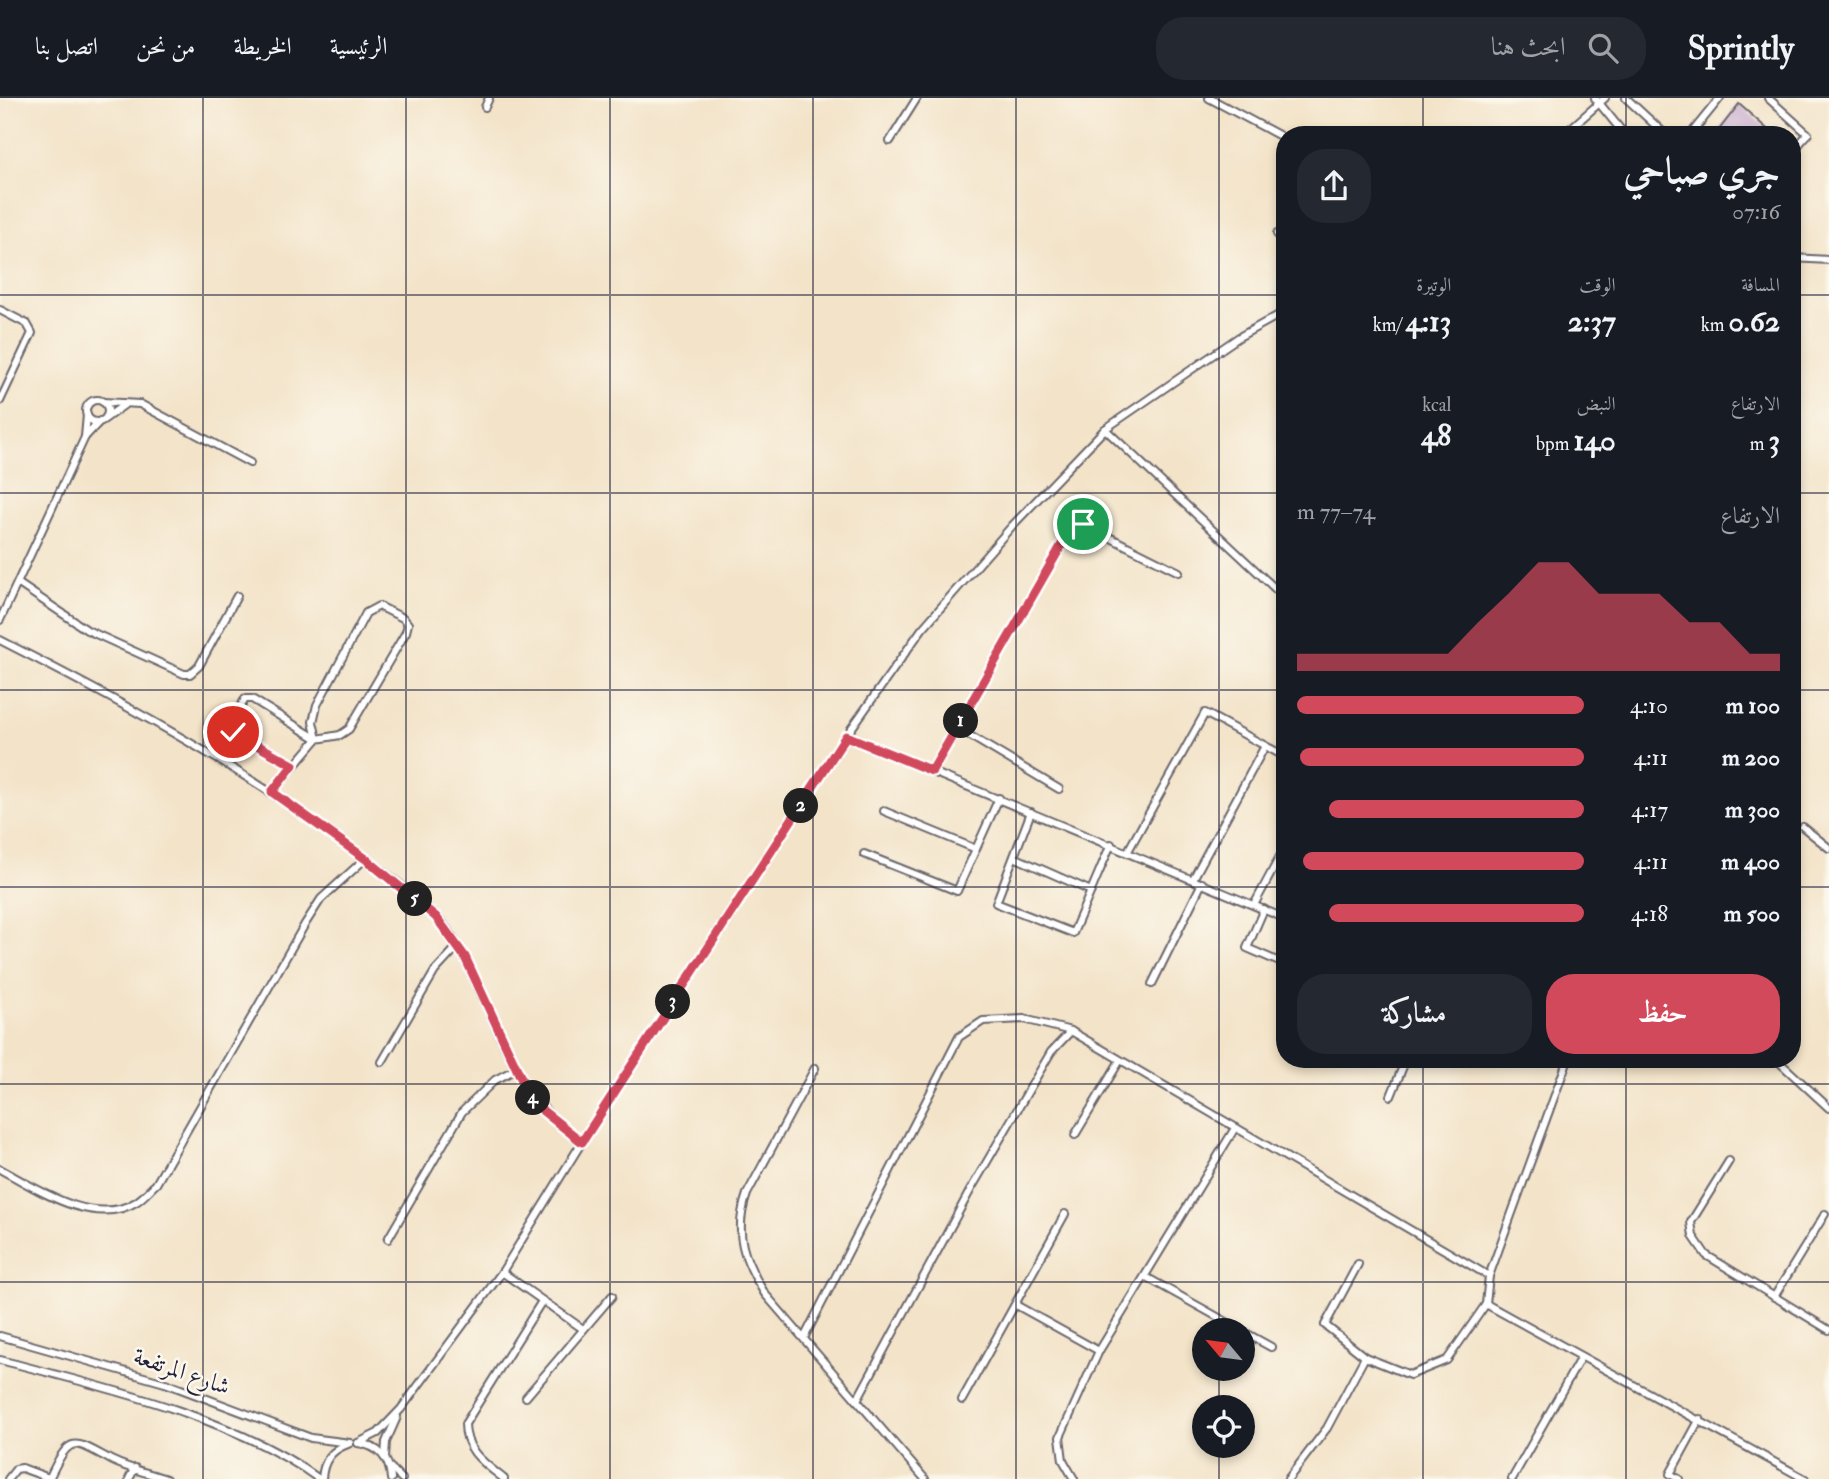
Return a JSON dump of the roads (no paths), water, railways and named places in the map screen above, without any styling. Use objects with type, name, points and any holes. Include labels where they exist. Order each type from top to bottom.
[{"type":"lane","points":[[485,107],[489,98]]},
{"type":"lane","points":[[890,141],[916,98]]},
{"type":"lane","points":[[1209,98],[1276,134]]},
{"type":"lane","points":[[1626,98],[1656,126]]},
{"type":"lane","points":[[1697,126],[1720,98]]},
{"type":"lane","points":[[1768,98],[1799,126]]},
{"type":"lane","points":[[1573,126],[1600,100],[1619,126]]},
{"type":"lane","points":[[1801,128],[1808,134],[1801,142]]},
{"type":"lane","points":[[1801,258],[1829,260]]},
{"type":"lane","points":[[0,310],[30,326],[33,333],[0,401]]},
{"type":"lane","points":[[321,1479],[330,1455],[377,1433],[401,1409],[502,1272],[582,1142],[846,736],[922,629],[1012,526],[1105,429],[1239,337],[1276,316]]},
{"type":"lane","points":[[0,380],[8,384]]},
{"type":"lane","points":[[103,401],[108,407],[103,419]]},
{"type":"lane","points":[[0,620],[85,437],[90,402],[140,404],[250,463]]},
{"type":"lane","points":[[85,437],[103,419],[124,405]]},
{"type":"lane","points":[[87,415],[103,419]]},
{"type":"lane","points":[[1105,429],[1276,589]]},
{"type":"lane","points":[[932,771],[1068,534],[1083,524],[1179,572]]},
{"type":"lane","points":[[19,584],[87,630],[184,674],[190,674],[199,666],[237,596]]},
{"type":"lane","points":[[272,792],[317,739],[340,735],[355,720],[406,632],[408,624],[403,618],[379,606],[366,613],[317,705],[313,722],[317,739]]},
{"type":"lane","points":[[0,640],[139,712],[272,792],[366,859],[436,917],[458,946],[516,1069],[543,1111],[582,1142]]},
{"type":"lane","points":[[293,765],[233,732],[232,720],[242,701],[252,699],[317,739]]},
{"type":"lane","points":[[1128,851],[1205,713],[1276,752]]},
{"type":"lane","points":[[957,728],[1059,789]]},
{"type":"lane","points":[[846,736],[1276,914]]},
{"type":"lane","points":[[1193,879],[1265,746]]},
{"type":"lane","points":[[864,854],[957,891],[999,798]]},
{"type":"lane","points":[[884,811],[976,849]]},
{"type":"lane","points":[[1031,812],[996,903],[1073,933],[1111,844]]},
{"type":"lane","points":[[1803,827],[1829,848]]},
{"type":"lane","points":[[1014,857],[1091,891]]},
{"type":"lane","points":[[0,1169],[36,1189],[94,1211],[115,1211],[137,1202],[156,1184],[321,899],[366,859]]},
{"type":"lane","points":[[1254,905],[1276,864]]},
{"type":"lane","points":[[1152,984],[1202,883]]},
{"type":"lane","points":[[1264,909],[1247,948],[1276,961]]},
{"type":"lane","points":[[383,1062],[435,971],[458,946]]},
{"type":"lane","points":[[804,1338],[959,1037],[984,1021],[1024,1019],[1071,1031],[1119,1062],[1489,1276]]},
{"type":"lane","points":[[857,1400],[971,1189],[1051,1052],[1071,1031]]},
{"type":"lane","points":[[1075,1135],[1119,1062]]},
{"type":"lane","points":[[815,1068],[747,1194],[740,1239],[745,1263],[765,1294],[925,1479]]},
{"type":"lane","points":[[1391,1096],[1402,1068]]},
{"type":"lane","points":[[1359,1264],[1325,1325],[1365,1357],[1410,1375],[1447,1360],[1486,1304],[1489,1276],[1565,1068]]},
{"type":"lane","points":[[1786,1068],[1829,1108]]},
{"type":"lane","points":[[388,1239],[462,1112],[486,1087],[516,1069]]},
{"type":"lane","points":[[1074,1479],[1063,1460],[1060,1437],[1099,1351],[1235,1128]]},
{"type":"lane","points":[[1729,1161],[1691,1222],[1693,1236],[1706,1255],[1829,1329]]},
{"type":"lane","points":[[962,1400],[1065,1214]]},
{"type":"lane","points":[[1774,1297],[1825,1214]]},
{"type":"lane","points":[[502,1272],[583,1329]]},
{"type":"lane","points":[[1146,1277],[1219,1318]]},
{"type":"lane","points":[[526,1397],[612,1296]]},
{"type":"lane","points":[[504,1479],[475,1455],[465,1438],[466,1424],[542,1301]]},
{"type":"lane","points":[[1486,1304],[1805,1479]]},
{"type":"lane","points":[[1016,1305],[1099,1351]]},
{"type":"lane","name":"شارع المرتفعة","points":[[0,1336],[165,1383],[311,1438],[354,1443]]},
{"type":"lane","points":[[1255,1338],[1271,1347]]},
{"type":"lane","points":[[1288,1479],[1327,1428],[1365,1357]]},
{"type":"lane","points":[[1512,1479],[1581,1357]]},
{"type":"lane","name":"شارع المرتفعة","points":[[0,1360],[78,1380],[271,1447],[321,1479]]},
{"type":"lane","points":[[385,1458],[386,1442],[401,1409]]},
{"type":"lane","points":[[1679,1479],[1670,1474],[1699,1419]]},
{"type":"lane","points":[[354,1443],[373,1447],[402,1479]]},
{"type":"lane","points":[[8,1479],[16,1469],[22,1468],[49,1478],[64,1450],[73,1444],[84,1444],[113,1461],[166,1479]]},
{"type":"lane","points":[[130,1479],[135,1468]]},
{"type":"lane","points":[[390,1468],[391,1479]]}]
